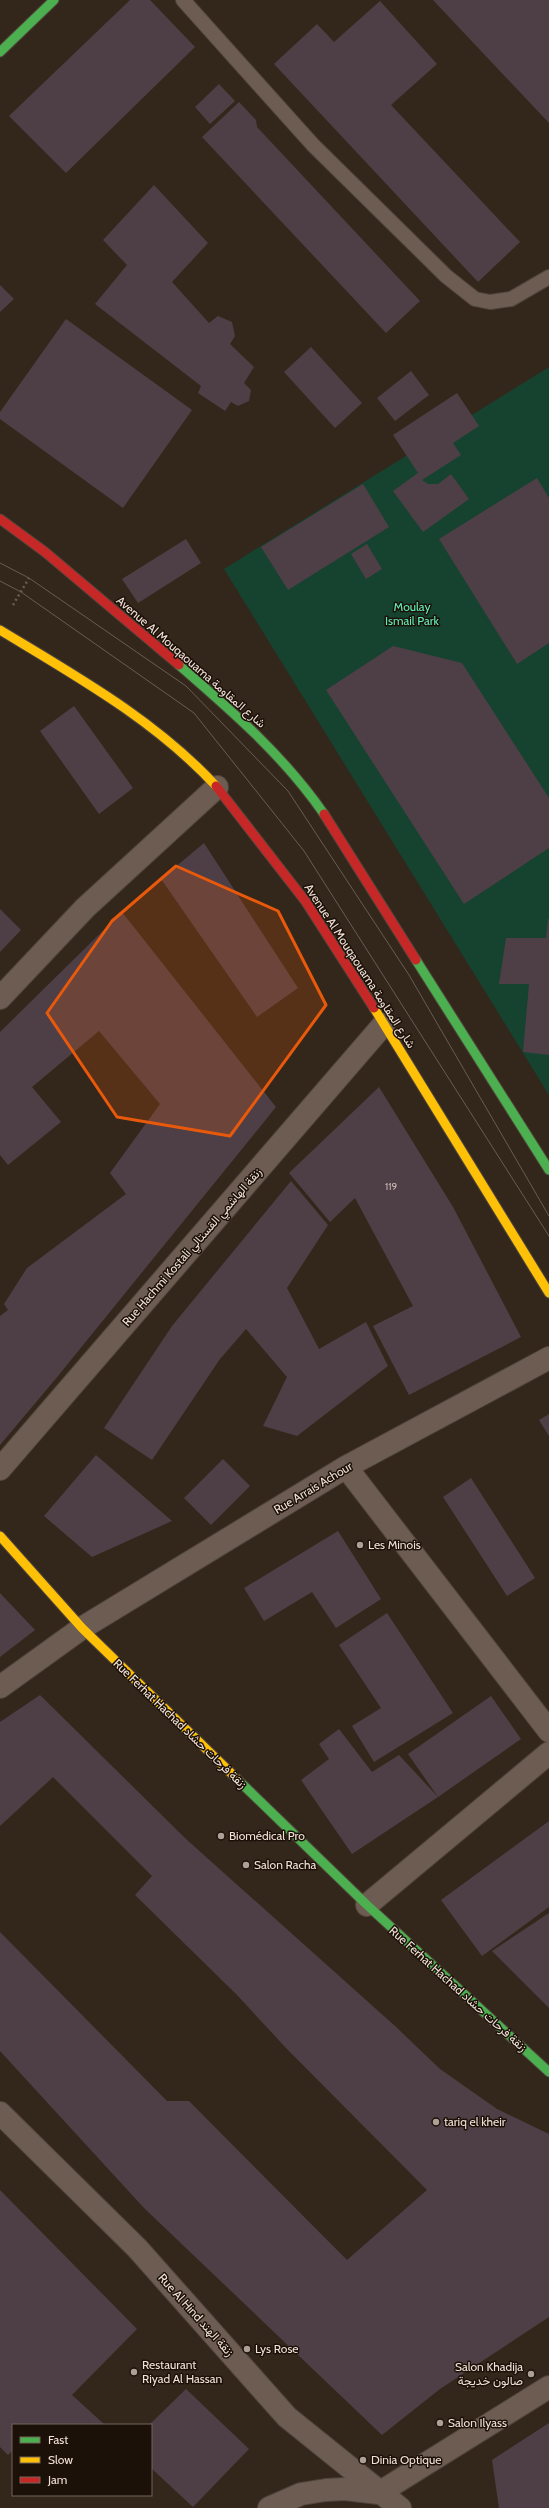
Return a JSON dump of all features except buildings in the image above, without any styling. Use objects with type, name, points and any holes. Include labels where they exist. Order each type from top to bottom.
[{"type":"main road","points":[[0,52],[54,0]]},
{"type":"main road","name":"Avenue Al Mouqaouama شارع المقاومة","points":[[0,519],[45,552],[241,718],[278,756],[312,797],[342,840],[448,1012],[549,1170]]},
{"type":"main road","name":"Avenue Al Mouqaouama شارع المقاومة","points":[[0,630],[100,690],[131,712],[191,759],[217,786],[306,902],[384,1024],[549,1293]]},
{"type":"main road","name":"Rue Ferhat Hachad زنقة فرحات حشاد","points":[[0,1536],[82,1628],[367,1905],[549,2072]]},
{"type":"street","points":[[0,998],[85,908],[217,786]]},
{"type":"street","name":"Rue Hachmi Kostali زنقة الهاشمي القستالي","points":[[0,1469],[384,1024]]},
{"type":"street","name":"Rue Arrais Achour","points":[[0,1687],[82,1628],[346,1467],[549,1358]]},
{"type":"street","points":[[346,1467],[549,1731]]},
{"type":"street","points":[[367,1905],[549,1753]]},
{"type":"street","name":"Rue Al Hind زنقة الهند","points":[[0,2113],[137,2248],[288,2417],[377,2501],[400,2508]]},
{"type":"street","points":[[269,2508],[301,2494],[326,2490],[377,2501],[549,2387]]},
{"type":"lane","points":[[184,0],[313,145],[446,276],[475,299],[490,302],[511,299],[549,277]]},
{"type":"path","points":[[12,606],[45,552]]},
{"type":"highlighted area","points":[[176,866],[278,911],[326,1005],[230,1136],[117,1117],[47,1013],[112,921]]},
{"type":"green space","name":"Moulay Ismail Park","points":[[549,367],[549,1095],[224,569]]},
{"type":"tram line","points":[[0,563],[29,578],[186,686],[288,791],[409,975],[549,1216]]},
{"type":"tram line","points":[[0,581],[21,592],[194,713],[304,851],[549,1236]]},
{"type":"traffic: fast","points":[[0,52],[54,0]]},
{"type":"traffic: fast","points":[[179,665],[238,717],[275,753],[324,814]]},
{"type":"traffic: fast","points":[[416,960],[549,1170]]},
{"type":"traffic: fast","points":[[236,1778],[367,1905],[549,2072]]},
{"type":"traffic: slow","points":[[0,630],[114,700],[167,740],[216,786]]},
{"type":"traffic: slow","points":[[374,1008],[549,1293]]},
{"type":"traffic: slow","points":[[0,1536],[82,1628],[236,1778]]},
{"type":"traffic: jam","points":[[0,519],[45,552],[179,665]]},
{"type":"traffic: jam","points":[[216,786],[306,902],[374,1008]]},
{"type":"traffic: jam","points":[[324,814],[416,960]]},
{"type":"place","name":"Les Minois","points":[[360,1545]]},
{"type":"place","name":"Biomédical Pro","points":[[221,1836]]},
{"type":"place","name":"Salon Racha","points":[[246,1865]]},
{"type":"place","name":"tariq el kheir","points":[[436,2122]]},
{"type":"place","name":"Lys Rose","points":[[247,2349]]},
{"type":"place","name":"Restaurant Riyad Al Hassan","points":[[134,2372]]},
{"type":"place","name":"Salon Khadija صالون خديجة","points":[[531,2374]]},
{"type":"place","name":"Salon Ilyass","points":[[440,2423]]},
{"type":"place","name":"Dinia Optique","points":[[363,2460]]}]
